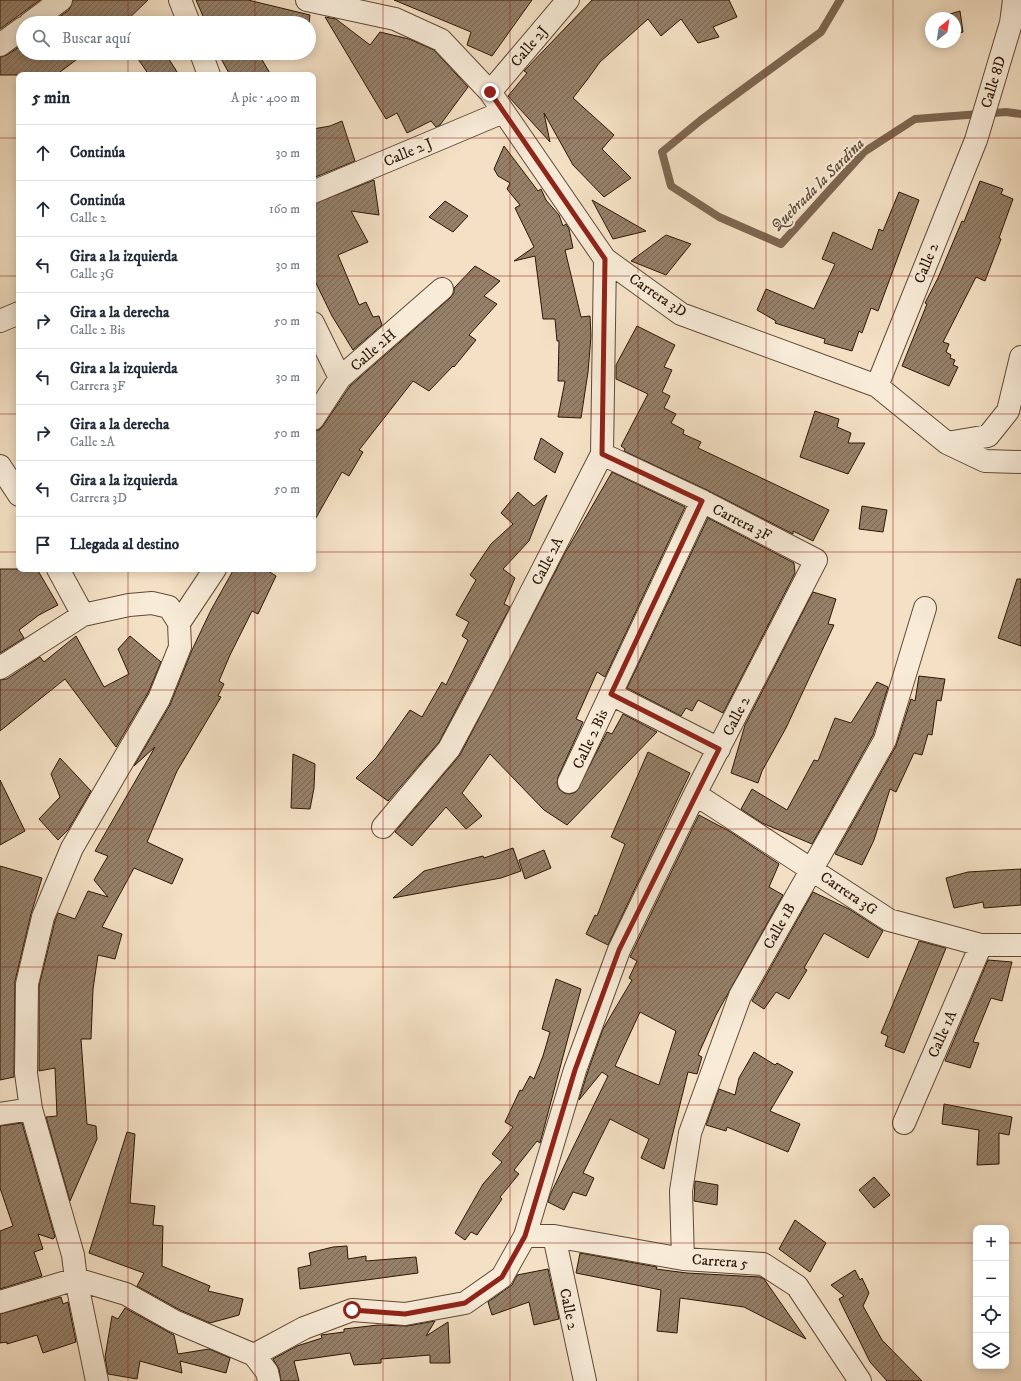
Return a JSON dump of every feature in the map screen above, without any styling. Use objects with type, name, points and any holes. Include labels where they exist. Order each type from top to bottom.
[{"type":"street","points":[[39,16],[61,0]]},
{"type":"street","points":[[180,0],[186,16]]},
{"type":"street","name":"Carrera 3D","points":[[307,0],[395,19],[441,40],[490,92],[605,259],[681,314],[877,386],[947,443],[985,461],[1021,462]]},
{"type":"street","name":"Calle 2J","points":[[490,92],[568,0]]},
{"type":"street","name":"Calle 8D","points":[[976,140],[1015,9]]},
{"type":"street","points":[[0,45],[16,33]]},
{"type":"street","points":[[204,60],[208,72]]},
{"type":"street","name":"Calle 2 J","points":[[316,191],[503,112]]},
{"type":"street","name":"Calle 2","points":[[877,386],[976,140]]},
{"type":"street","name":"Calle 2A","points":[[383,827],[449,749],[486,682],[602,454],[605,259]]},
{"type":"street","name":"Calle 2H","points":[[316,415],[340,378],[442,289]]},
{"type":"street","points":[[0,321],[16,314]]},
{"type":"street","points":[[316,338],[319,351],[340,378]]},
{"type":"street","points":[[947,443],[988,436],[1008,411],[1021,357]]},
{"type":"street","name":"Carrera 3F","points":[[602,454],[702,501],[816,560]]},
{"type":"street","points":[[0,466],[16,489]]},
{"type":"street","name":"Calle 2 Bis","points":[[569,782],[702,501]]},
{"type":"street","name":"Calle 2","points":[[254,1355],[304,1328],[352,1310],[405,1314],[465,1303],[502,1277],[525,1236],[575,1070],[619,950],[695,794],[816,560]]},
{"type":"street","points":[[60,572],[83,615]]},
{"type":"street","points":[[179,623],[213,572]]},
{"type":"street","points":[[0,668],[83,615],[128,605],[152,602],[169,607],[179,623],[180,647],[159,699],[72,848],[43,917],[27,984],[26,1073],[31,1109],[73,1255],[76,1279],[97,1381]]},
{"type":"street","name":"Calle 1B","points":[[683,1259],[681,1191],[690,1133],[740,996],[885,740],[925,608]]},
{"type":"street","points":[[611,694],[719,749]]},
{"type":"street","name":"Carrera 3G","points":[[695,794],[889,920],[981,945],[1021,945]]},
{"type":"street","name":"Calle 1A","points":[[904,1123],[981,945]]},
{"type":"street","points":[[0,1114],[31,1109]]},
{"type":"street","name":"Carrera 5","points":[[525,1236],[554,1236],[683,1259],[763,1264],[798,1286],[860,1381]]},
{"type":"street","name":"Calle 2","points":[[554,1236],[585,1381]]},
{"type":"street","points":[[0,1302],[76,1279],[126,1294],[174,1321],[254,1355],[267,1372],[269,1381]]},
{"type":"building","points":[[0,0],[40,0],[16,16],[0,29]]},
{"type":"building","points":[[73,0],[148,0],[131,16],[61,16],[69,10]]},
{"type":"building","points":[[196,0],[248,0],[310,15],[310,16],[203,16]]},
{"type":"building","points":[[394,0],[532,0],[492,56],[467,45],[471,32]]},
{"type":"building","points":[[592,0],[729,0],[737,17],[713,27],[719,37],[698,43],[681,19],[661,36],[648,19],[600,62],[573,98],[614,135],[602,149],[631,178],[604,197],[573,165],[544,113],[550,142],[508,96],[527,73],[524,71]]},
{"type":"building","points":[[325,17],[336,19],[370,45],[380,32],[409,39],[434,50],[468,87],[440,125],[436,127],[431,121],[407,133],[397,113],[386,119]]},
{"type":"building","points":[[961,18],[963,32],[961,32]]},
{"type":"building","points":[[16,49],[16,60],[76,60],[60,72],[16,72],[16,75],[0,75],[0,57],[7,55]]},
{"type":"building","points":[[139,60],[169,60],[177,72],[147,72]]},
{"type":"building","points":[[222,60],[262,60],[269,72],[228,72]]},
{"type":"building","points":[[342,121],[355,161],[316,177],[316,128],[330,126]]},
{"type":"building","points":[[504,146],[538,191],[541,189],[546,200],[559,215],[563,226],[566,224],[569,229],[573,248],[565,250],[581,317],[590,316],[591,336],[588,372],[581,418],[558,417],[565,381],[558,381],[559,341],[557,341],[555,319],[543,319],[535,256],[514,261],[534,247],[515,208],[520,205],[507,189],[510,183],[498,176],[494,169]]},
{"type":"building","points":[[374,180],[379,215],[351,211],[368,242],[338,255],[359,305],[366,302],[373,317],[379,316],[382,325],[353,350],[332,316],[316,283],[316,203]]},
{"type":"building","points":[[980,181],[1003,189],[1001,194],[1013,199],[999,238],[1001,239],[985,281],[976,277],[943,342],[949,344],[946,352],[951,355],[950,358],[955,360],[953,365],[958,367],[949,386],[902,366],[927,304],[925,303],[938,278],[962,221],[964,222]]},
{"type":"building","points":[[899,192],[919,200],[878,311],[871,308],[862,333],[859,331],[852,351],[824,343],[825,339],[775,323],[776,321],[757,310],[766,289],[814,309],[835,264],[822,259],[833,232],[872,250],[879,229],[883,231]]},
{"type":"building","points":[[592,200],[646,231],[613,239]]},
{"type":"building","points":[[445,201],[468,216],[453,232],[429,217]]},
{"type":"building","points":[[666,235],[691,244],[666,275],[631,261]]},
{"type":"building","points":[[475,266],[500,281],[484,296],[497,304],[469,335],[476,340],[454,367],[453,366],[429,391],[413,381],[359,450],[363,452],[349,476],[342,472],[316,518],[316,430],[319,430],[323,426],[350,386],[450,298],[454,293],[454,288]]},
{"type":"building","points":[[637,326],[675,345],[664,367],[672,370],[662,392],[670,396],[664,408],[676,414],[671,423],[684,430],[683,434],[701,442],[698,448],[829,510],[813,541],[793,531],[793,534],[707,490],[624,451],[625,449],[621,446],[648,394],[616,379],[616,365]]},
{"type":"building","points":[[815,411],[839,419],[837,427],[851,433],[848,443],[865,443],[848,474],[800,457]]},
{"type":"building","points":[[541,438],[563,453],[555,473],[534,459]]},
{"type":"building","points":[[612,472],[685,507],[605,677],[597,672],[576,719],[583,722],[558,777],[557,783],[559,789],[564,793],[570,794],[576,792],[607,732],[612,734],[623,714],[657,732],[567,825],[544,810],[490,754],[462,793],[482,816],[466,829],[446,807],[412,846],[395,832],[460,755],[565,553]]},
{"type":"building","points":[[518,492],[534,506],[547,495],[529,541],[503,569],[515,578],[504,604],[510,607],[439,742],[388,801],[356,778],[376,758],[410,710],[422,717],[442,682],[446,685],[468,640],[462,636],[469,622],[456,615],[476,580],[470,575],[491,544],[513,524],[501,513]]},
{"type":"building","points":[[862,506],[887,510],[883,532],[859,529]]},
{"type":"building","points":[[708,518],[794,563],[795,573],[723,713],[698,700],[692,711],[686,708],[681,716],[627,688]]},
{"type":"building","points":[[0,569],[16,569],[16,572],[39,572],[58,605],[39,615],[19,630],[24,638],[0,653]]},
{"type":"building","points":[[232,572],[270,572],[276,576],[258,614],[252,611],[230,655],[219,681],[224,684],[218,696],[221,697],[177,771],[147,842],[183,859],[172,884],[134,868],[102,927],[122,934],[115,959],[98,955],[93,989],[91,1039],[81,1039],[87,1124],[96,1126],[97,1139],[70,1201],[46,1117],[57,1116],[55,1068],[39,1071],[39,986],[58,913],[75,919],[88,891],[108,897],[94,880],[108,856],[95,851],[155,747],[134,766],[170,705],[192,650],[211,610]]},
{"type":"building","points":[[1017,579],[1021,579],[1021,646],[998,638]]},
{"type":"building","points":[[813,592],[836,599],[828,624],[834,625],[786,728],[762,771],[758,783],[731,773],[745,725]]},
{"type":"building","points":[[76,636],[104,687],[129,674],[118,649],[130,636],[161,662],[148,693],[116,747],[65,679],[0,731],[0,680],[7,679],[40,657],[44,662]]},
{"type":"building","points":[[919,676],[945,679],[941,701],[937,700],[932,735],[928,734],[922,755],[914,753],[896,792],[890,789],[874,840],[862,865],[835,854],[896,746],[911,699],[915,701]]},
{"type":"building","points":[[877,682],[888,687],[873,735],[812,844],[762,823],[741,809],[752,789],[787,810],[814,760],[818,761],[835,718],[851,723]]},
{"type":"building","points":[[648,752],[690,773],[608,945],[586,934],[595,915],[597,916],[625,844],[611,837]]},
{"type":"building","points":[[293,754],[315,764],[314,788],[310,809],[291,808]]},
{"type":"building","points":[[60,758],[91,791],[68,830],[58,840],[39,819],[60,797],[51,774]]},
{"type":"building","points":[[0,780],[25,831],[0,845]]},
{"type":"building","points":[[699,815],[729,831],[779,864],[769,887],[783,895],[716,1015],[698,1055],[702,1057],[697,1074],[688,1072],[664,1169],[641,1158],[649,1139],[610,1119],[583,1173],[594,1178],[586,1196],[573,1192],[564,1210],[548,1202],[550,1195],[608,1076],[602,1072],[579,1100],[587,1074],[603,1029],[632,980],[629,978],[637,961],[630,957]],"holes":[[[640,1012],[676,1031],[659,1085],[615,1066]]]},
{"type":"building","points":[[513,848],[521,871],[501,878],[393,898],[424,871],[483,856],[484,858]]},
{"type":"building","points":[[544,850],[551,868],[525,879],[519,860]]},
{"type":"building","points":[[0,866],[42,878],[31,914],[15,981],[14,1077],[0,1080]]},
{"type":"building","points":[[1021,869],[1021,905],[984,908],[983,902],[954,908],[946,878],[968,872]]},
{"type":"building","points":[[813,892],[849,909],[883,931],[868,958],[824,933],[804,968],[807,970],[789,999],[776,992],[764,1009],[752,1001]]},
{"type":"building","points":[[919,941],[946,948],[904,1053],[885,1046],[888,1036],[881,1033]]},
{"type":"building","points":[[988,960],[1012,962],[1002,1001],[991,998],[973,1042],[979,1043],[970,1068],[945,1061]]},
{"type":"building","points":[[556,979],[581,989],[540,1143],[537,1141],[514,1170],[519,1174],[500,1197],[502,1199],[477,1235],[471,1232],[465,1240],[455,1233],[483,1184],[502,1162],[492,1154],[513,1127],[505,1122],[520,1090],[522,1091],[530,1076],[534,1079],[543,1056],[550,1032],[542,1029]]},
{"type":"building","points":[[754,1052],[775,1065],[777,1063],[793,1072],[770,1111],[800,1124],[788,1152],[727,1127],[726,1131],[706,1125],[719,1089],[735,1095],[739,1078]]},
{"type":"building","points":[[944,1104],[1012,1117],[1009,1135],[999,1133],[999,1164],[977,1165],[979,1130],[942,1124]]},
{"type":"building","points":[[22,1123],[55,1237],[53,1239],[38,1234],[43,1249],[34,1252],[42,1276],[0,1289],[0,1231],[13,1226],[0,1188],[0,1126]]},
{"type":"building","points":[[127,1132],[135,1134],[130,1203],[155,1206],[153,1225],[163,1226],[162,1266],[210,1286],[208,1291],[243,1299],[239,1315],[210,1323],[180,1310],[137,1286],[144,1273],[89,1253]]},
{"type":"building","points":[[874,1177],[890,1195],[874,1208],[859,1190]]},
{"type":"building","points":[[695,1181],[718,1185],[717,1205],[694,1201]]},
{"type":"building","points":[[795,1220],[826,1243],[810,1272],[779,1249]]},
{"type":"building","points":[[347,1246],[348,1259],[366,1256],[366,1261],[416,1257],[418,1273],[300,1289],[298,1268],[311,1265],[309,1253],[333,1247]]},
{"type":"building","points":[[580,1253],[657,1267],[656,1269],[687,1273],[760,1277],[764,1279],[806,1339],[744,1307],[680,1298],[677,1333],[657,1331],[661,1290],[576,1273]]},
{"type":"building","points":[[548,1269],[559,1319],[534,1325],[529,1302],[492,1315],[488,1302],[512,1285],[517,1275]]},
{"type":"building","points":[[855,1270],[860,1280],[862,1278],[869,1293],[863,1306],[882,1340],[922,1381],[887,1381],[870,1362],[839,1299],[844,1296],[831,1285]]},
{"type":"building","points":[[61,1297],[63,1304],[68,1302],[76,1342],[43,1353],[37,1335],[7,1344],[7,1342],[0,1343],[0,1314]]},
{"type":"building","points":[[125,1308],[174,1335],[178,1354],[209,1349],[230,1358],[226,1373],[180,1361],[182,1373],[140,1361],[137,1379],[108,1374],[105,1357],[112,1316],[118,1319]]},
{"type":"building","points":[[435,1321],[426,1336],[448,1322],[450,1363],[430,1363],[430,1355],[381,1359],[381,1363],[354,1365],[350,1353],[294,1361],[299,1381],[281,1381],[279,1369],[273,1359],[297,1346],[322,1338],[321,1335],[344,1332],[344,1329],[378,1325],[407,1326]]},
{"type":"waterway","name":"Quebrada la Sardina","points":[[840,0],[821,32],[701,120],[662,152],[671,186],[719,217],[781,244],[864,152],[915,119],[1006,112],[1021,114]]},
{"type":"route","points":[[352,1310],[405,1314],[465,1303],[502,1277],[525,1236],[575,1070],[619,950],[695,794],[719,749],[611,694],[702,501],[602,454],[605,259],[490,92]]}]
